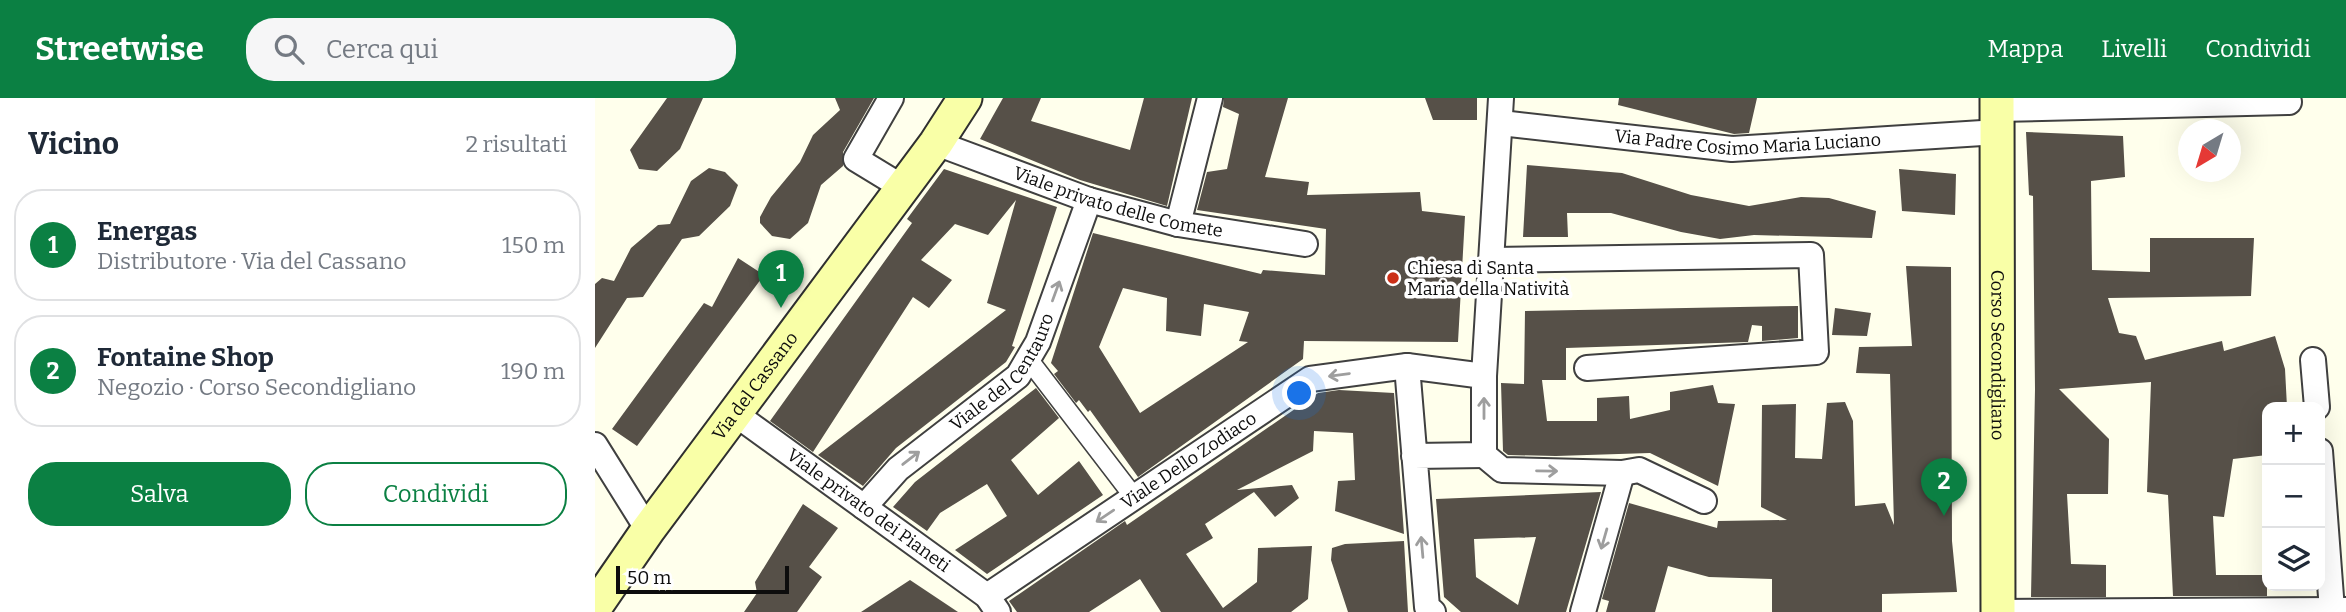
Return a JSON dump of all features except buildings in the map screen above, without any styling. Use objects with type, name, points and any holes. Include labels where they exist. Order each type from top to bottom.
[{"type":"main road","name":"Via del Cassano","points":[[595,607],[648,530],[936,143],[965,98]]},
{"type":"main road","name":"Corso Secondigliano","points":[[1998,113],[1998,612]]},
{"type":"street","points":[[891,98],[856,159],[902,187]]},
{"type":"street","points":[[1178,224],[1210,98]]},
{"type":"street","name":"Via Padre Cosimo Maria Luciano","points":[[1501,110],[1732,149],[1998,113],[2289,102]]},
{"type":"street","points":[[1484,455],[1485,376],[1501,110]]},
{"type":"street","name":"Viale privato delle Comete","points":[[936,143],[1089,200],[1178,224],[1305,244]]},
{"type":"street","name":"Viale del Centauro","points":[[865,507],[898,469],[1018,376],[1028,360],[1089,200]]},
{"type":"street","points":[[1493,260],[1811,255],[1816,352],[1587,368]]},
{"type":"street","points":[[1028,360],[1135,497]]},
{"type":"street","points":[[2313,360],[2316,402]]},
{"type":"street","points":[[1407,366],[1427,607],[1433,612]]},
{"type":"street","name":"Viale Dello Zodiaco","points":[[992,604],[1135,497],[1310,379],[1407,366],[1485,376]]},
{"type":"street","name":"Viale privato dei Pianeti","points":[[734,413],[865,507],[992,604]]},
{"type":"street","points":[[595,445],[648,530]]},
{"type":"street","points":[[1414,456],[1484,455],[1502,470],[1622,473],[1639,470],[1704,501]]},
{"type":"street","points":[[1998,612],[2339,610],[2322,465]]},
{"type":"street","points":[[1583,612],[1622,473]]},
{"type":"place","name":"Chiesa di Santa Maria della Natività","points":[[1393,278]]},
{"type":"place","name":"Energas","points":[[781,308]]},
{"type":"place","name":"Fontaine Shop","points":[[1944,516]]}]
